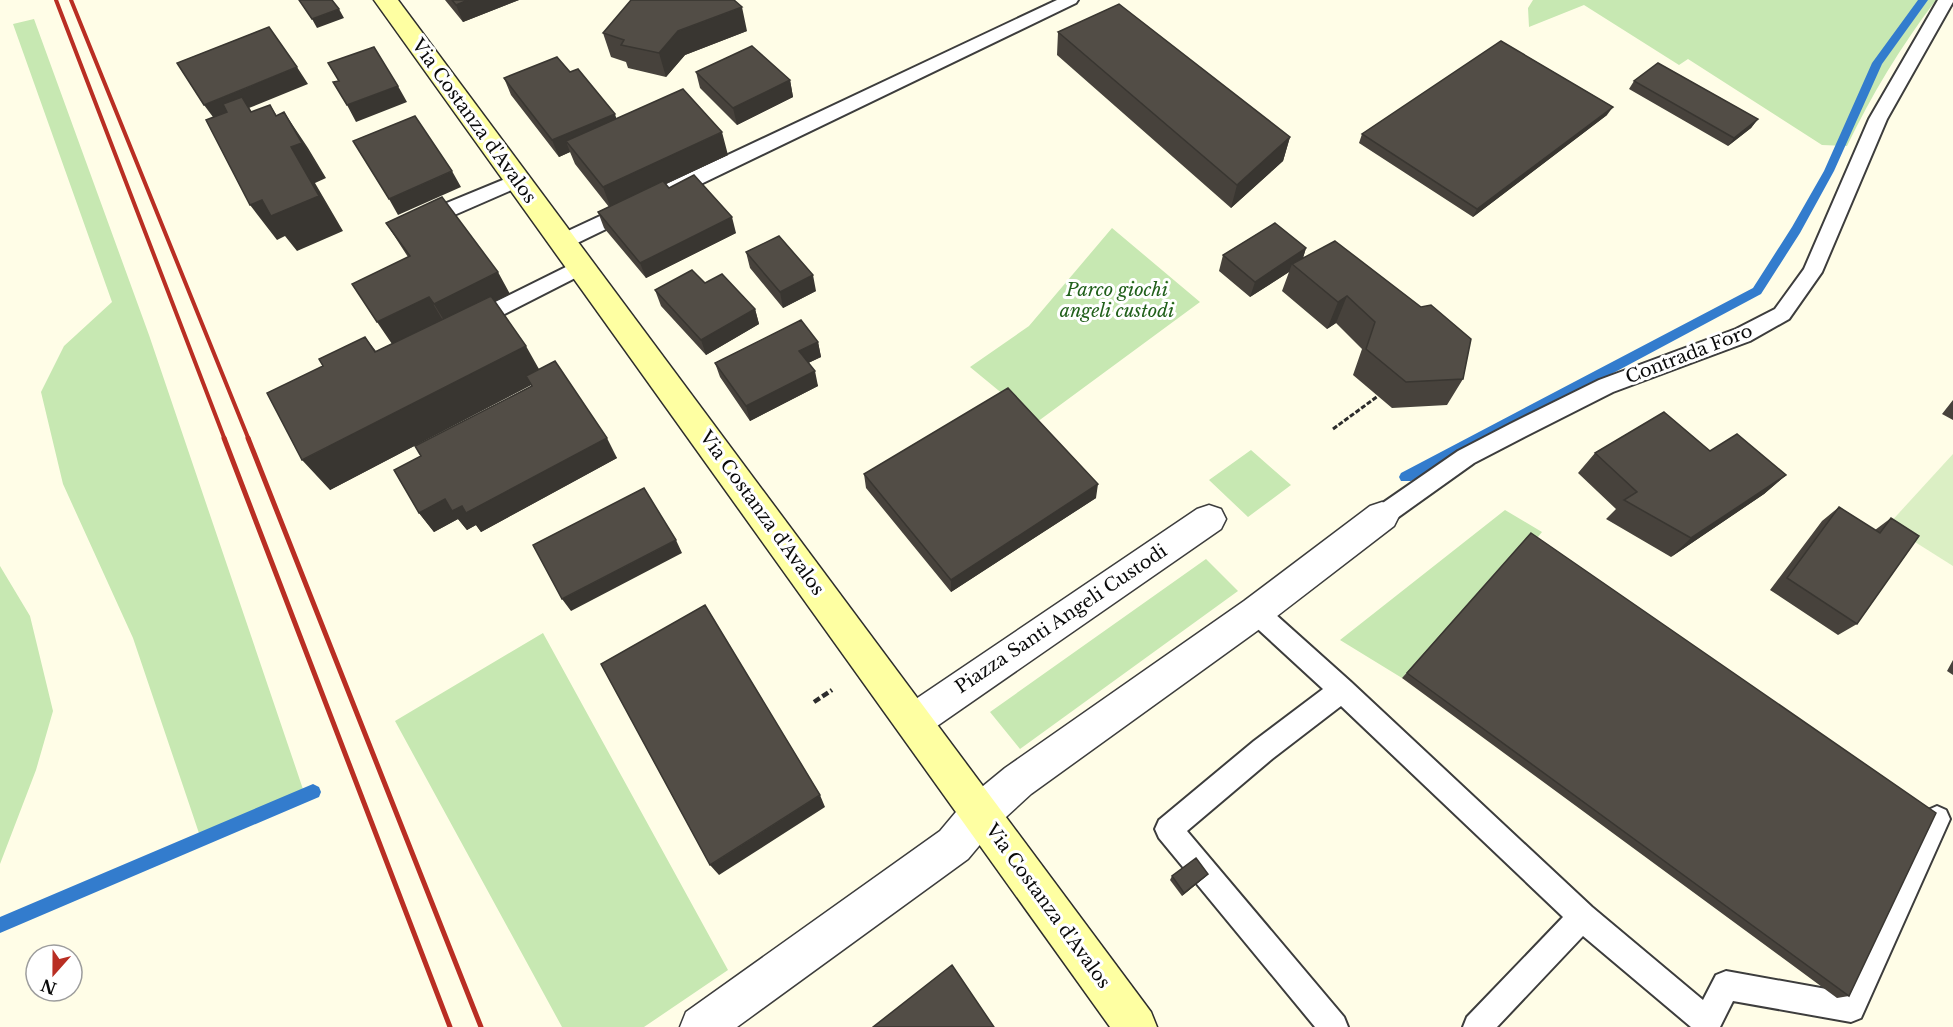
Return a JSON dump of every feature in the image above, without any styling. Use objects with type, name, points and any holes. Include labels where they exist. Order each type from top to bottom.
[{"type":"main road","name":"Via Costanza d'Avalos","points":[[386,0],[1136,1027]]},
{"type":"street","points":[[701,1027],[954,845],[980,814],[1018,780],[1267,602],[1382,516]]},
{"type":"street","name":"Piazza Santi Angeli Custodi","points":[[914,721],[1209,519]]},
{"type":"lane","points":[[452,331],[571,255],[1070,0]]},
{"type":"lane","name":"Contrada Foro","points":[[1382,516],[1466,457],[1518,430],[1606,386],[1743,335],[1782,314],[1812,272],[1878,119],[1946,0]]},
{"type":"lane","points":[[402,230],[517,180]]},
{"type":"lane","points":[[1267,602],[1342,690],[1582,917],[1707,1022],[1726,986],[1851,1008],[1937,819]]},
{"type":"lane","points":[[1334,1027],[1168,829],[1263,750],[1342,690]]},
{"type":"lane","points":[[1477,1027],[1582,917]]},
{"type":"path","points":[[1333,429],[1378,396]]},
{"type":"path","points":[[814,702],[832,690]]},
{"type":"green space","points":[[1533,0],[1936,0],[1888,71],[1847,146],[1822,145],[1688,59],[1679,65],[1584,5],[1529,27],[1528,8]]},
{"type":"green space","points":[[34,19],[149,335],[307,801],[203,845],[133,638],[63,484],[41,392],[64,346],[112,302],[13,24]]},
{"type":"green space","name":"Parco giochi angeli custodi","points":[[1112,228],[1200,302],[1037,422],[970,367],[1029,326]]},
{"type":"green space","points":[[1251,450],[1291,485],[1248,517],[1209,480]]},
{"type":"green space","points":[[1953,454],[1953,566],[1888,525]]},
{"type":"green space","points":[[1505,510],[1542,532],[1533,543],[1526,540],[1519,546],[1402,678],[1340,640]]},
{"type":"green space","points":[[1206,559],[1238,591],[1020,749],[990,712]]},
{"type":"green space","points":[[0,566],[30,616],[53,711],[36,770],[0,864]]},
{"type":"green space","points":[[543,633],[728,970],[644,1027],[562,1027],[395,721]]},
{"type":"building","points":[[299,0],[332,0],[339,9],[312,19]]},
{"type":"building","points":[[452,0],[468,0],[456,5]]},
{"type":"building","points":[[631,0],[734,0],[742,7],[678,31],[659,53],[621,45],[624,40],[603,33]]},
{"type":"building","points":[[1119,4],[1290,137],[1237,185],[1058,32]]},
{"type":"building","points":[[269,27],[297,67],[204,105],[177,63]]},
{"type":"building","points":[[1501,41],[1613,107],[1477,209],[1362,134]]},
{"type":"building","points":[[752,46],[790,80],[733,108],[696,72]]},
{"type":"building","points":[[374,47],[398,86],[347,105],[333,82],[339,81],[328,63]]},
{"type":"building","points":[[557,57],[570,72],[578,69],[615,114],[552,140],[504,78]]},
{"type":"building","points":[[1658,63],[1758,119],[1734,138],[1634,81]]},
{"type":"building","points":[[683,89],[722,132],[603,187],[566,141]]},
{"type":"building","points":[[242,97],[251,112],[270,105],[276,116],[284,112],[302,143],[291,147],[319,196],[271,216],[262,200],[250,205],[206,120],[227,112],[223,104]]},
{"type":"building","points":[[415,116],[452,171],[389,199],[353,141]]},
{"type":"building","points":[[694,175],[732,217],[640,263],[598,212],[663,181],[669,188]]},
{"type":"building","points":[[442,197],[498,272],[434,304],[429,297],[377,322],[352,284],[410,256],[386,223]]},
{"type":"building","points":[[1275,223],[1306,248],[1255,282],[1223,255]]},
{"type":"building","points":[[779,236],[813,275],[780,292],[746,252]]},
{"type":"building","points":[[1335,241],[1421,307],[1431,305],[1471,339],[1463,379],[1406,382],[1366,349],[1375,322],[1347,296],[1338,302],[1292,264]]},
{"type":"building","points":[[692,270],[705,283],[722,274],[755,309],[701,340],[655,290]]},
{"type":"building","points":[[491,296],[526,346],[302,460],[267,393],[323,366],[319,359],[365,337],[375,352]]},
{"type":"building","points":[[801,320],[818,342],[799,351],[815,371],[746,406],[715,363]]},
{"type":"building","points":[[555,361],[607,438],[466,513],[462,506],[452,511],[445,499],[419,513],[394,470],[421,456],[415,446],[532,386],[526,376]]},
{"type":"building","points":[[1008,388],[1098,484],[951,580],[864,474]]},
{"type":"building","points":[[1664,412],[1710,451],[1737,434],[1786,475],[1691,538],[1624,500],[1637,492],[1595,453]]},
{"type":"building","points":[[644,488],[676,540],[562,599],[533,545]]},
{"type":"building","points":[[1839,507],[1880,533],[1891,518],[1919,536],[1857,624],[1787,578]]},
{"type":"building","points":[[1531,533],[1936,813],[1849,996],[1407,673]]},
{"type":"building","points":[[705,605],[820,795],[710,865],[601,664]]},
{"type":"building","points":[[1196,858],[1208,874],[1184,893],[1172,876]]},
{"type":"building","points":[[952,965],[994,1027],[873,1027]]},
{"type":"waterway","points":[[1406,477],[1757,291],[1796,230],[1829,171],[1877,63],[1923,0]]},
{"type":"waterway","points":[[0,925],[313,792]]},
{"type":"railway","points":[[56,0],[225,440]]},
{"type":"railway","points":[[71,0],[249,440]]},
{"type":"railway","points":[[224,438],[450,1027]]},
{"type":"railway","points":[[248,438],[481,1027]]}]
